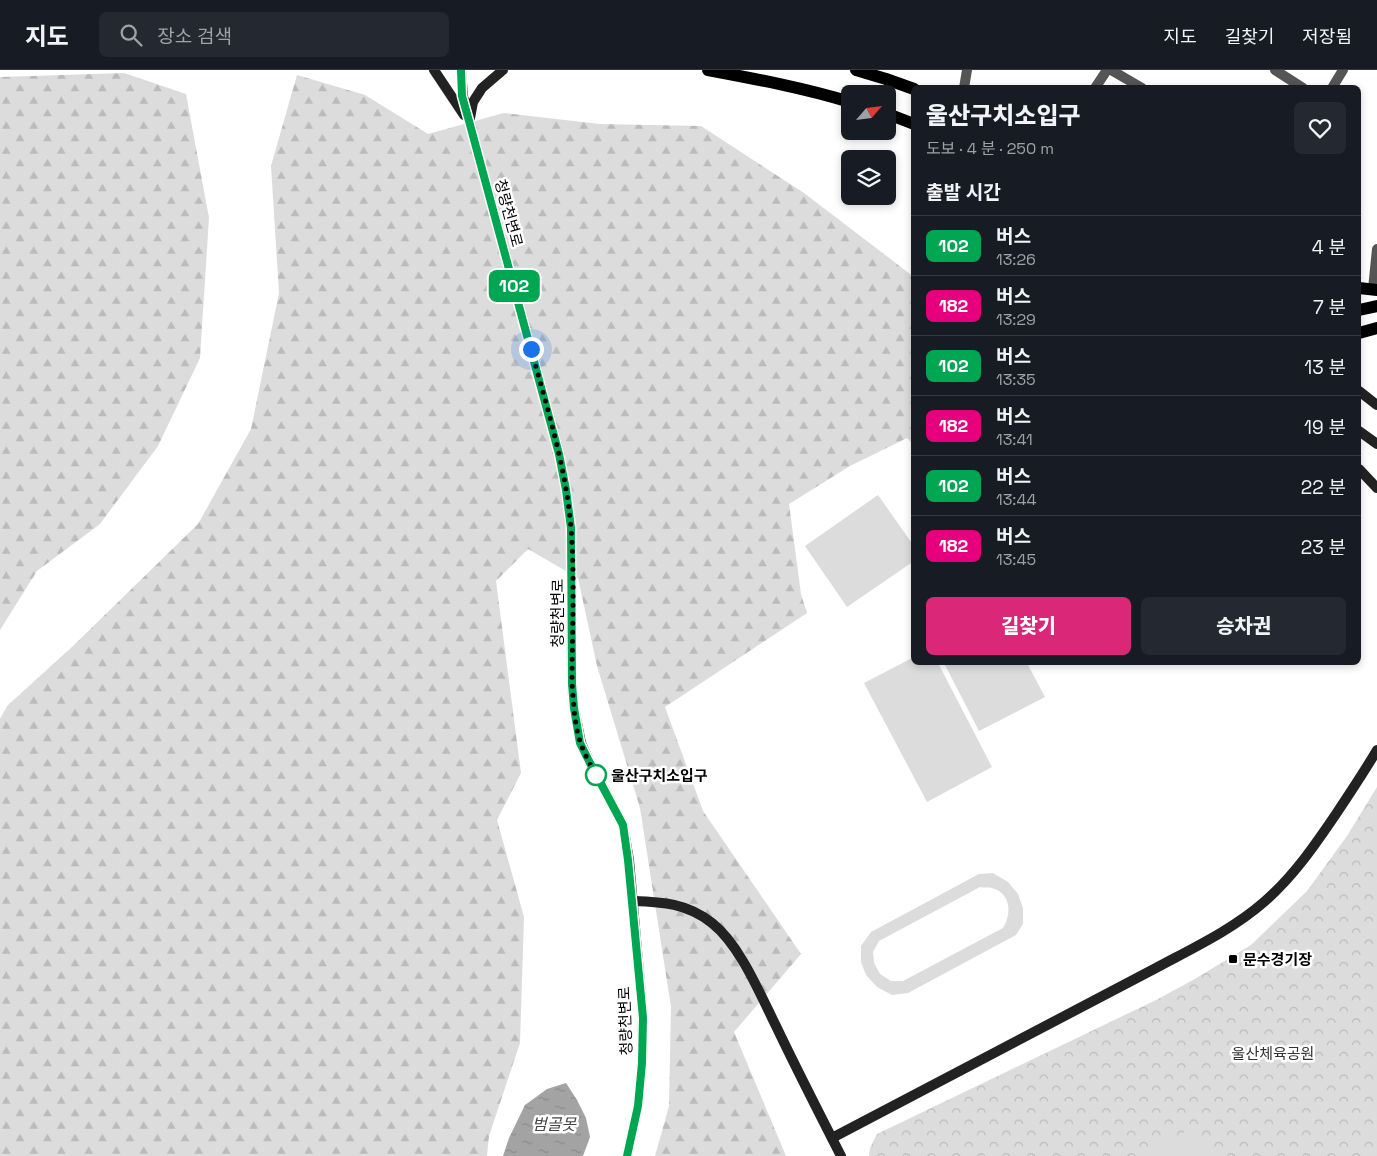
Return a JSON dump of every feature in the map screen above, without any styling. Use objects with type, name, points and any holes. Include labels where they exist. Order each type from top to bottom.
[{"type":"main road","points":[[434,70],[469,121]]},
{"type":"main road","name":"청량천변로","points":[[461,70],[462,96],[559,454],[566,490],[571,528],[572,684],[580,743],[623,825],[643,1018],[642,1063],[638,1106],[627,1156]]},
{"type":"main road","points":[[469,121],[473,102],[482,88],[503,70]]},
{"type":"main road","points":[[708,70],[796,88],[841,100]]},
{"type":"main road","points":[[856,70],[911,89]]},
{"type":"main road","points":[[896,117],[911,123]]},
{"type":"main road","points":[[1361,288],[1375,290]]},
{"type":"main road","points":[[1361,310],[1377,306]]},
{"type":"main road","points":[[1361,332],[1377,328]]},
{"type":"main road","points":[[1361,393],[1377,405]]},
{"type":"main road","points":[[1361,432],[1377,444]]},
{"type":"main road","points":[[1361,471],[1377,488]]},
{"type":"main road","points":[[1362,776],[1377,742]]},
{"type":"main road","points":[[1362,776],[1377,750]]},
{"type":"main road","points":[[832,1138],[1205,942],[1239,921],[1281,886],[1306,856],[1362,776],[1377,758]]},
{"type":"main road","points":[[632,901],[665,902],[681,906],[713,923],[728,940],[752,978],[841,1156]]},
{"type":"street","points":[[964,85],[967,70]]},
{"type":"street","points":[[1097,85],[1106,70]]},
{"type":"street","points":[[1111,70],[1137,85]]},
{"type":"street","points":[[1275,70],[1298,85]]},
{"type":"street","points":[[1334,85],[1344,70]]},
{"type":"street","points":[[1375,290],[1377,249]]},
{"type":"green space","points":[[124,73],[186,94],[209,218],[200,358],[158,446],[100,524],[37,571],[0,630],[0,77]]},
{"type":"green space","points":[[297,75],[365,95],[428,134],[504,113],[600,124],[701,126],[804,193],[911,275],[911,442],[907,438],[850,466],[789,504],[801,594],[807,613],[665,707],[703,811],[801,954],[734,1032],[786,1156],[655,1156],[669,1106],[671,1007],[640,808],[597,666],[578,578],[528,549],[496,581],[521,773],[497,820],[524,917],[520,1043],[489,1136],[487,1156],[0,1156],[0,719],[7,706],[73,646],[198,524],[251,429],[279,293],[271,166]]},
{"type":"green space","points":[[878,495],[911,542],[911,563],[847,607],[805,546]]},
{"type":"green space","points":[[911,659],[911,665],[939,665],[992,767],[927,802],[864,683]]},
{"type":"green space","points":[[945,665],[1028,665],[1045,697],[979,731]]},
{"type":"green space","name":"울산체육공원","points":[[1377,787],[1377,1156],[869,1156],[870,1148],[877,1134],[1156,1000],[1251,945],[1307,891],[1347,836]]},
{"type":"green space","points":[[993,873],[1008,882],[1018,894],[1023,908],[1023,924],[1016,935],[908,993],[892,995],[877,987],[866,975],[861,962],[861,946],[871,932],[979,874]],"holes":[[[980,887],[992,888],[1003,894],[1006,899],[1008,917],[1003,928],[903,981],[891,981],[880,974],[874,963],[873,952],[879,941]]]},
{"type":"green space","points":[[1192,1128],[1203,1149],[1221,1152],[1226,1156],[1140,1156]]},
{"type":"water","name":"범골못","points":[[566,1083],[586,1118],[590,1137],[583,1156],[503,1156],[509,1138],[525,1105],[547,1089]]},
{"type":"bus line","name":"102","points":[[461,70],[462,96],[559,454],[566,490],[571,528],[572,684],[580,743],[623,825],[643,1018],[642,1063],[638,1106],[627,1156]]},
{"type":"place","name":"울산구치소입구","points":[[596,775]]},
{"type":"place","name":"문수경기장","points":[[1233,959]]},
{"type":"route","points":[[531,349],[559,454],[566,490],[571,528],[572,684],[574,708],[580,743],[599,779],[596,775]]}]
